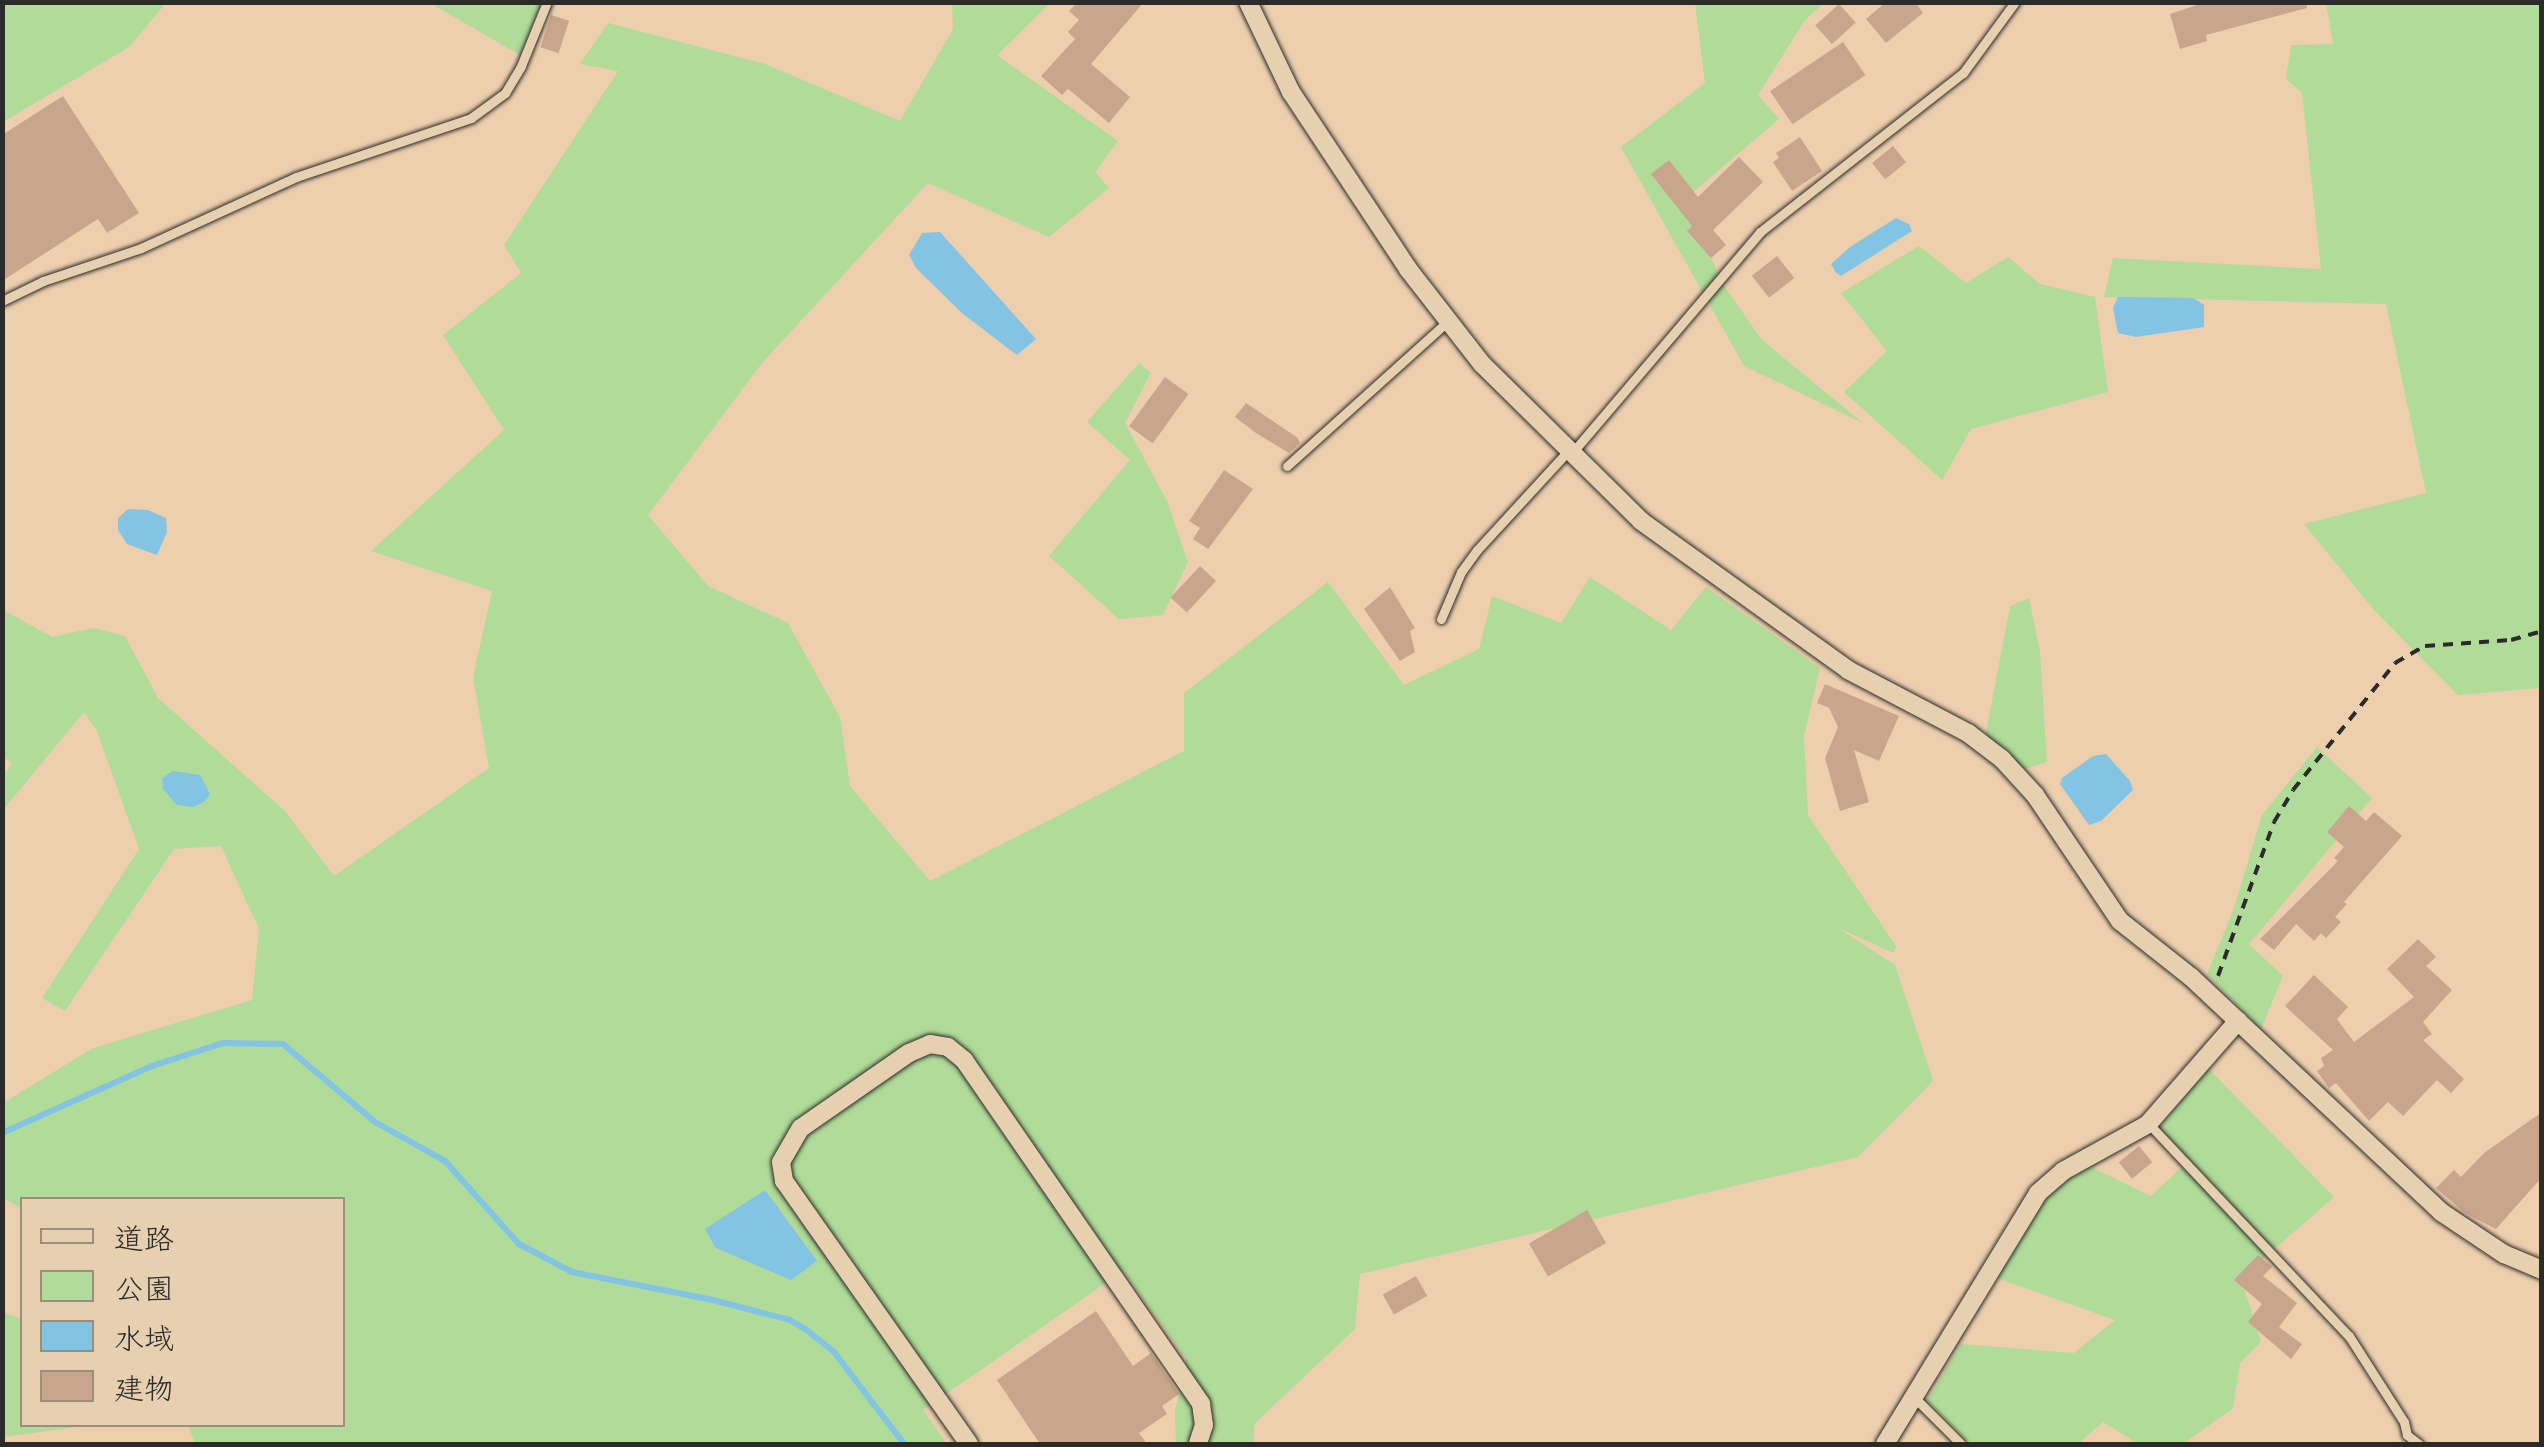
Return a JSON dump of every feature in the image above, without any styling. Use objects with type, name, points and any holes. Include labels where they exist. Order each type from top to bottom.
[{"type":"street","points":[[1248,2],[1291,92],[1408,269],[1482,364],[1570,452],[1641,521],[1712,576],[1848,670],[1968,733],[2002,759],[2035,796],[2120,921],[2211,995],[2442,1212],[2504,1254],[2542,1270]]},
{"type":"street","points":[[1885,1444],[2038,1194],[2062,1171],[2148,1124],[2238,1021]]},
{"type":"street","points":[[969,1444],[784,1182],[781,1162],[801,1128],[909,1053],[930,1044],[948,1047],[964,1060],[1201,1404],[1204,1425],[1198,1444]]},
{"type":"lane","points":[[2,301],[43,281],[141,248],[296,177],[472,118],[505,93],[522,66],[547,2]]},
{"type":"lane","points":[[1442,618],[1462,572],[1477,550],[1570,452],[1760,232],[1963,74],[2015,2]]},
{"type":"lane","points":[[1287,466],[1449,320]]},
{"type":"lane","points":[[2148,1124],[2349,1336],[2404,1422],[2404,1440],[2419,1444]]},
{"type":"lane","points":[[1914,1397],[1961,1444]]},
{"type":"path","points":[[2211,995],[2274,822],[2293,790],[2395,663],[2425,646],[2511,640],[2542,631]]},
{"type":"green space","points":[[3,2],[166,3],[129,47],[3,122]]},
{"type":"green space","points":[[534,2],[541,6],[520,55],[430,3]]},
{"type":"green space","points":[[952,3],[1050,3],[997,55],[1118,141],[1095,172],[1109,188],[1049,237],[928,183],[762,363],[648,515],[708,586],[788,623],[840,717],[850,786],[930,881],[1184,751],[1184,693],[1328,582],[1404,685],[1479,649],[1492,596],[1561,623],[1590,577],[1671,630],[1706,587],[1820,668],[1804,736],[1808,815],[1896,946],[1894,953],[1838,928],[1895,965],[1933,1081],[1858,1157],[1360,1274],[1355,1329],[1255,1423],[1253,1444],[1176,1444],[1175,1412],[1186,1358],[1123,1271],[923,1410],[947,1444],[195,1444],[189,1427],[345,1427],[345,1197],[20,1197],[20,1208],[3,1198],[3,1103],[93,1048],[252,1000],[259,929],[221,846],[174,849],[65,1011],[42,998],[139,849],[97,731],[84,712],[3,810],[3,775],[12,764],[3,756],[3,610],[52,637],[93,628],[125,636],[158,698],[285,811],[334,876],[489,768],[473,677],[492,591],[371,551],[504,430],[443,335],[521,273],[504,245],[618,71],[580,64],[608,23],[765,64],[900,121],[953,29]]},
{"type":"green space","points":[[1695,3],[1824,3],[1805,20],[1758,95],[1779,119],[1686,198],[1722,283],[1762,340],[1863,423],[1744,366],[1621,147],[1705,83]]},
{"type":"green space","points":[[2326,3],[2541,3],[2541,688],[2458,695],[2374,610],[2304,524],[2426,493],[2386,304],[2104,297],[2113,258],[2321,269],[2302,93],[2286,79],[2291,45],[2333,44]]},
{"type":"green space","points":[[1919,246],[1966,283],[2008,257],[2040,284],[2095,297],[2108,392],[1971,429],[1942,480],[1844,392],[1887,351],[1841,293]]},
{"type":"green space","points":[[1139,363],[1151,373],[1125,423],[1168,503],[1188,562],[1163,615],[1119,619],[1049,556],[1130,460],[1087,422]]},
{"type":"green space","points":[[2029,598],[2040,652],[2047,762],[2025,769],[1985,738],[2010,606]]},
{"type":"green space","points":[[2317,747],[2372,798],[2249,944],[2283,976],[2261,1029],[2207,974],[2233,911],[2262,815]]},
{"type":"green space","points":[[2208,1068],[2334,1197],[2241,1278],[2261,1342],[2240,1363],[2233,1408],[2183,1444],[2138,1444],[2103,1422],[2078,1444],[1970,1444],[1927,1401],[1961,1344],[2074,1353],[2115,1320],[1994,1277],[2042,1197],[2068,1173],[2091,1167],[2151,1196],[2187,1162],[2157,1130]]},
{"type":"green space","points":[[2,1313],[20,1318],[20,1427],[78,1427],[3,1437]]},
{"type":"water","points":[[1896,218],[1909,224],[1912,231],[1841,276],[1836,273],[1831,264]]},
{"type":"water","points":[[940,232],[1036,339],[1017,355],[963,314],[916,268],[909,255],[922,233]]},
{"type":"water","points":[[2118,297],[2193,298],[2204,305],[2204,327],[2136,337],[2118,333],[2113,308]]},
{"type":"water","points":[[128,509],[148,510],[166,518],[167,532],[157,555],[127,544],[118,530],[118,518]]},
{"type":"water","points":[[2106,754],[2133,790],[2101,821],[2089,825],[2060,784],[2062,778],[2093,756]]},
{"type":"water","points":[[173,771],[200,775],[210,794],[204,802],[193,807],[177,805],[163,789],[162,778]]},
{"type":"water","points":[[765,1190],[817,1261],[791,1280],[716,1248],[705,1229]]},
{"type":"building","points":[[1078,2],[1144,2],[1091,64],[1130,97],[1109,123],[1068,89],[1062,95],[1041,76],[1075,39],[1068,32],[1079,20],[1069,11]]},
{"type":"building","points":[[1886,2],[1915,2],[1923,13],[1886,43],[1866,19]]},
{"type":"building","points":[[2206,2],[2306,2],[2307,8],[2206,35],[2207,41],[2180,49],[2170,14]]},
{"type":"building","points":[[1839,4],[1856,23],[1832,44],[1815,25]]},
{"type":"building","points":[[551,15],[569,21],[559,53],[540,47]]},
{"type":"building","points":[[1843,42],[1865,75],[1792,124],[1770,91]]},
{"type":"building","points":[[63,96],[139,213],[107,233],[98,219],[2,281],[2,135]]},
{"type":"building","points":[[1800,137],[1822,171],[1792,191],[1773,162],[1779,158],[1776,153]]},
{"type":"building","points":[[1893,146],[1906,162],[1885,179],[1872,163]]},
{"type":"building","points":[[1739,157],[1763,182],[1713,230],[1726,245],[1711,258],[1687,231],[1692,226],[1651,174],[1669,160],[1698,197]]},
{"type":"building","points":[[1777,256],[1794,278],[1769,298],[1752,276]]},
{"type":"building","points":[[1165,377],[1188,394],[1153,443],[1129,426]]},
{"type":"building","points":[[1246,403],[1300,443],[1289,453],[1256,433],[1235,417]]},
{"type":"building","points":[[1224,470],[1253,489],[1208,549],[1193,539],[1200,528],[1189,521]]},
{"type":"building","points":[[1200,566],[1216,581],[1187,612],[1171,597]]},
{"type":"building","points":[[1390,587],[1415,628],[1410,631],[1415,652],[1400,661],[1364,609]]},
{"type":"building","points":[[1825,684],[1899,716],[1879,761],[1854,750],[1869,802],[1840,811],[1825,758],[1838,727],[1829,708],[1817,703]]},
{"type":"building","points":[[2349,806],[2366,821],[2374,812],[2402,836],[2344,902],[2347,904],[2335,917],[2341,922],[2326,938],[2321,933],[2314,941],[2296,924],[2274,950],[2260,939],[2338,861],[2334,858],[2344,847],[2327,832]]},
{"type":"building","points":[[2418,939],[2436,957],[2426,966],[2452,990],[2423,1022],[2432,1034],[2423,1040],[2464,1079],[2451,1093],[2437,1080],[2403,1116],[2388,1102],[2369,1121],[2336,1083],[2329,1088],[2317,1071],[2324,1066],[2321,1058],[2333,1050],[2285,1006],[2314,975],[2348,1007],[2337,1019],[2354,1042],[2414,997],[2387,969]]},
{"type":"building","points":[[2542,1112],[2542,1177],[2496,1229],[2465,1213],[2436,1188],[2454,1170],[2461,1177],[2484,1153]]},
{"type":"building","points":[[2139,1146],[2152,1162],[2132,1179],[2119,1162]]},
{"type":"building","points":[[1587,1210],[1606,1243],[1548,1276],[1529,1244]]},
{"type":"building","points":[[2258,1255],[2272,1267],[2263,1276],[2297,1303],[2279,1327],[2302,1344],[2291,1359],[2248,1322],[2262,1304],[2234,1280]]},
{"type":"building","points":[[1416,1276],[1427,1296],[1394,1315],[1383,1294]]},
{"type":"building","points":[[1096,1311],[1133,1366],[1151,1353],[1179,1394],[1162,1406],[1167,1414],[1139,1433],[1147,1444],[1040,1444],[997,1380]]},
{"type":"waterway","points":[[2,1133],[152,1066],[223,1043],[283,1044],[375,1122],[445,1161],[519,1244],[572,1272],[713,1300],[790,1320],[808,1331],[834,1352],[904,1444]]}]
